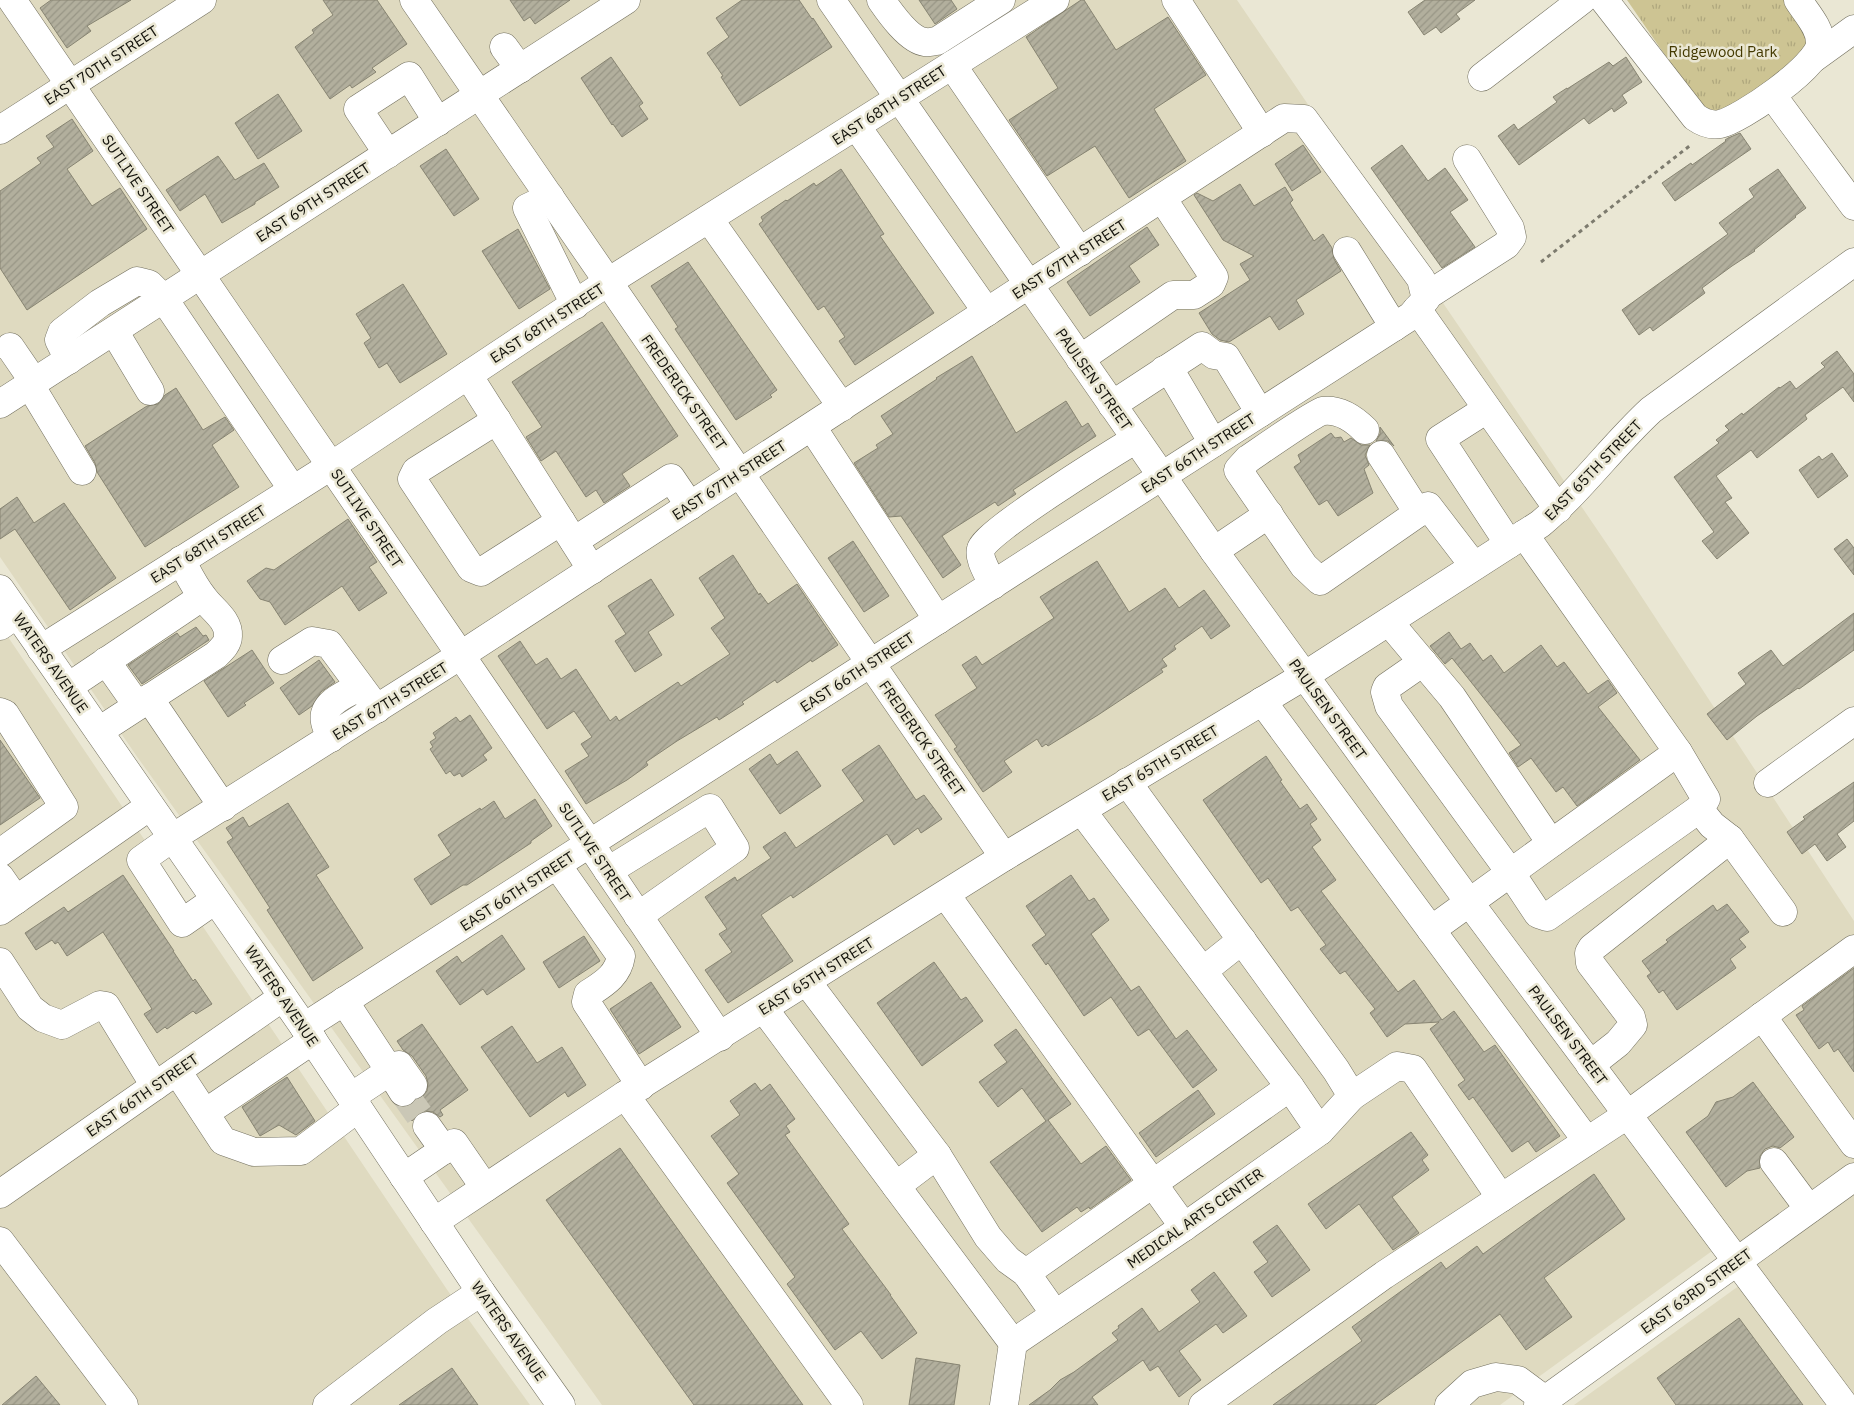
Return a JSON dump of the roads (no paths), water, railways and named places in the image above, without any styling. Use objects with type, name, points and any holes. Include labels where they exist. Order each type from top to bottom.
[{"type":"street","name":"SUTLIVE STREET","points":[[12,0],[720,1037]]},
{"type":"street","name":"EAST 70TH STREET","points":[[0,130],[202,0]]},
{"type":"street","name":"FREDERICK STREET","points":[[414,0],[1004,857]]},
{"type":"street","name":"EAST 69TH STREET","points":[[0,404],[626,0]]},
{"type":"street","points":[[882,0],[889,11],[913,38],[926,43],[937,41],[1001,0]]},
{"type":"street","points":[[1176,0],[1262,133]]},
{"type":"street","points":[[1482,77],[1582,0]]},
{"type":"street","points":[[1604,0],[1695,117],[1704,123],[1716,125],[1746,112],[1772,95],[1814,58],[1854,29]]},
{"type":"street","points":[[1798,0],[1817,28],[1820,45],[1814,58]]},
{"type":"street","name":"EAST 68TH STREET","points":[[41,649],[294,490],[608,282],[857,127],[1048,2]]},
{"type":"street","name":"PAULSEN STREET","points":[[841,3],[899,100],[1214,551],[1469,902],[1844,1405]]},
{"type":"street","points":[[504,47],[520,69]]},
{"type":"street","points":[[952,65],[1080,252]]},
{"type":"street","points":[[388,154],[358,109],[387,90],[409,76],[438,122]]},
{"type":"street","points":[[1772,95],[1854,206]]},
{"type":"street","name":"EAST 67TH STREET","points":[[141,860],[172,838],[332,738],[592,570],[1284,118],[1304,119],[1421,279],[1412,312]]},
{"type":"street","points":[[857,127],[987,312]]},
{"type":"street","name":"EAST 66TH STREET","points":[[205,1113],[308,1034],[344,1001],[563,874],[590,844],[1260,413],[1412,312],[1506,245],[1512,237],[1510,228],[1467,159]]},
{"type":"street","points":[[550,197],[527,208],[575,305]]},
{"type":"street","points":[[1080,359],[1173,295],[1194,295],[1211,284],[1214,277],[1162,198]]},
{"type":"street","points":[[709,219],[842,407]]},
{"type":"street","points":[[1346,251],[1412,312],[1487,409],[1558,509]]},
{"type":"street","name":"EAST 65TH STREET","points":[[434,1222],[633,1091],[1004,857],[1304,676],[1540,524],[1558,509],[1625,435],[1651,410],[1854,262]]},
{"type":"street","points":[[69,360],[59,340],[62,332],[100,304],[137,281],[149,284],[164,299],[294,490]]},
{"type":"street","points":[[114,331],[150,391]]},
{"type":"street","points":[[1112,405],[1202,346],[1214,355],[1226,357],[1260,413]]},
{"type":"street","points":[[10,347],[82,471]]},
{"type":"street","points":[[1164,370],[1170,372],[1213,443]]},
{"type":"street","points":[[468,375],[592,570]]},
{"type":"street","points":[[1422,662],[1388,687],[1385,692],[1389,706],[1510,872],[1538,914],[1547,917],[1700,809],[1706,799],[1678,752],[1440,439],[1487,409]]},
{"type":"street","points":[[1364,430],[1359,424],[1338,412],[1322,411],[1248,459],[1238,470],[1304,566],[1320,581],[1428,506],[1474,566]]},
{"type":"street","points":[[497,420],[416,471],[412,479],[471,568],[481,572],[568,531],[671,478],[690,506]]},
{"type":"street","points":[[812,426],[938,620]]},
{"type":"street","points":[[993,585],[981,556],[981,548],[988,538],[1028,509],[1136,439]]},
{"type":"street","points":[[1381,455],[1418,513]]},
{"type":"street","points":[[1214,551],[1269,514]]},
{"type":"street","points":[[99,730],[216,655],[226,644],[228,636],[226,627],[221,618],[202,597],[181,560]]},
{"type":"street","name":"WATERS AVENUE","points":[[0,589],[9,620],[41,649],[99,730],[283,997],[481,1292],[560,1405]]},
{"type":"street","points":[[68,687],[202,597]]},
{"type":"street","points":[[1389,622],[1452,697],[1551,843]]},
{"type":"street","points":[[282,660],[312,641],[329,644],[377,709]]},
{"type":"street","points":[[106,661],[143,702],[223,807]]},
{"type":"street","points":[[332,738],[325,721],[326,711],[333,702],[360,687]]},
{"type":"street","points":[[1262,701],[1587,1141]]},
{"type":"street","points":[[0,712],[5,714],[64,807],[0,852]]},
{"type":"street","points":[[1768,783],[1854,721]]},
{"type":"street","points":[[1431,930],[1678,752]]},
{"type":"street","points":[[1127,782],[1352,1096]]},
{"type":"street","points":[[0,878],[8,905],[150,806]]},
{"type":"street","points":[[608,871],[710,808],[735,848],[638,916]]},
{"type":"street","points":[[1700,809],[1712,825],[1730,839],[1783,912]]},
{"type":"street","points":[[1082,811],[1290,1087],[1320,1131]]},
{"type":"street","points":[[119,828],[182,922],[216,900]]},
{"type":"street","points":[[1590,1065],[1618,1043],[1634,1025],[1631,1017],[1590,963],[1589,953],[1592,948],[1730,839]]},
{"type":"street","points":[[563,874],[621,956],[619,967],[610,979],[588,994],[586,1002],[633,1091],[849,1405]]},
{"type":"street","points":[[946,895],[1184,1227]]},
{"type":"street","points":[[1203,971],[1242,940]]},
{"type":"street","points":[[1203,1405],[1384,1275],[1627,1115],[1854,949]]},
{"type":"street","points":[[0,962],[30,1008],[43,1018],[62,1025],[100,1005],[106,1006],[166,1078],[205,1113],[223,1141],[254,1152],[301,1151],[354,1103],[402,1083],[344,1001]]},
{"type":"street","points":[[807,982],[937,1155],[988,1237],[1008,1260],[1026,1273],[1055,1314]]},
{"type":"street","name":"EAST 66TH STREET","points":[[0,1194],[283,997]]},
{"type":"street","points":[[764,1009],[1013,1343],[1004,1405]]},
{"type":"street","points":[[1762,1016],[1854,1144]]},
{"type":"street","name":"MEDICAL ARTS CENTER","points":[[1013,1343],[1184,1227],[1320,1131],[1352,1096],[1397,1066],[1413,1069],[1501,1198]]},
{"type":"street","points":[[1026,1273],[1290,1087]]},
{"type":"street","points":[[433,1122],[449,1147],[485,1188]]},
{"type":"street","points":[[404,1177],[449,1147]]},
{"type":"street","points":[[896,1186],[937,1155]]},
{"type":"street","points":[[1774,1162],[1809,1209]]},
{"type":"street","name":"EAST 63RD STREET","points":[[1542,1402],[1854,1177]]},
{"type":"street","points":[[0,1241],[124,1405]]},
{"type":"street","points":[[327,1405],[437,1321],[481,1292]]},
{"type":"street","points":[[1450,1405],[1472,1384],[1496,1377],[1518,1380],[1542,1402]]},
{"type":"tunnel","points":[[403,1092],[427,1126]]},
{"type":"park label","name":"Ridgewood Park","points":[[1723,51]]}]
